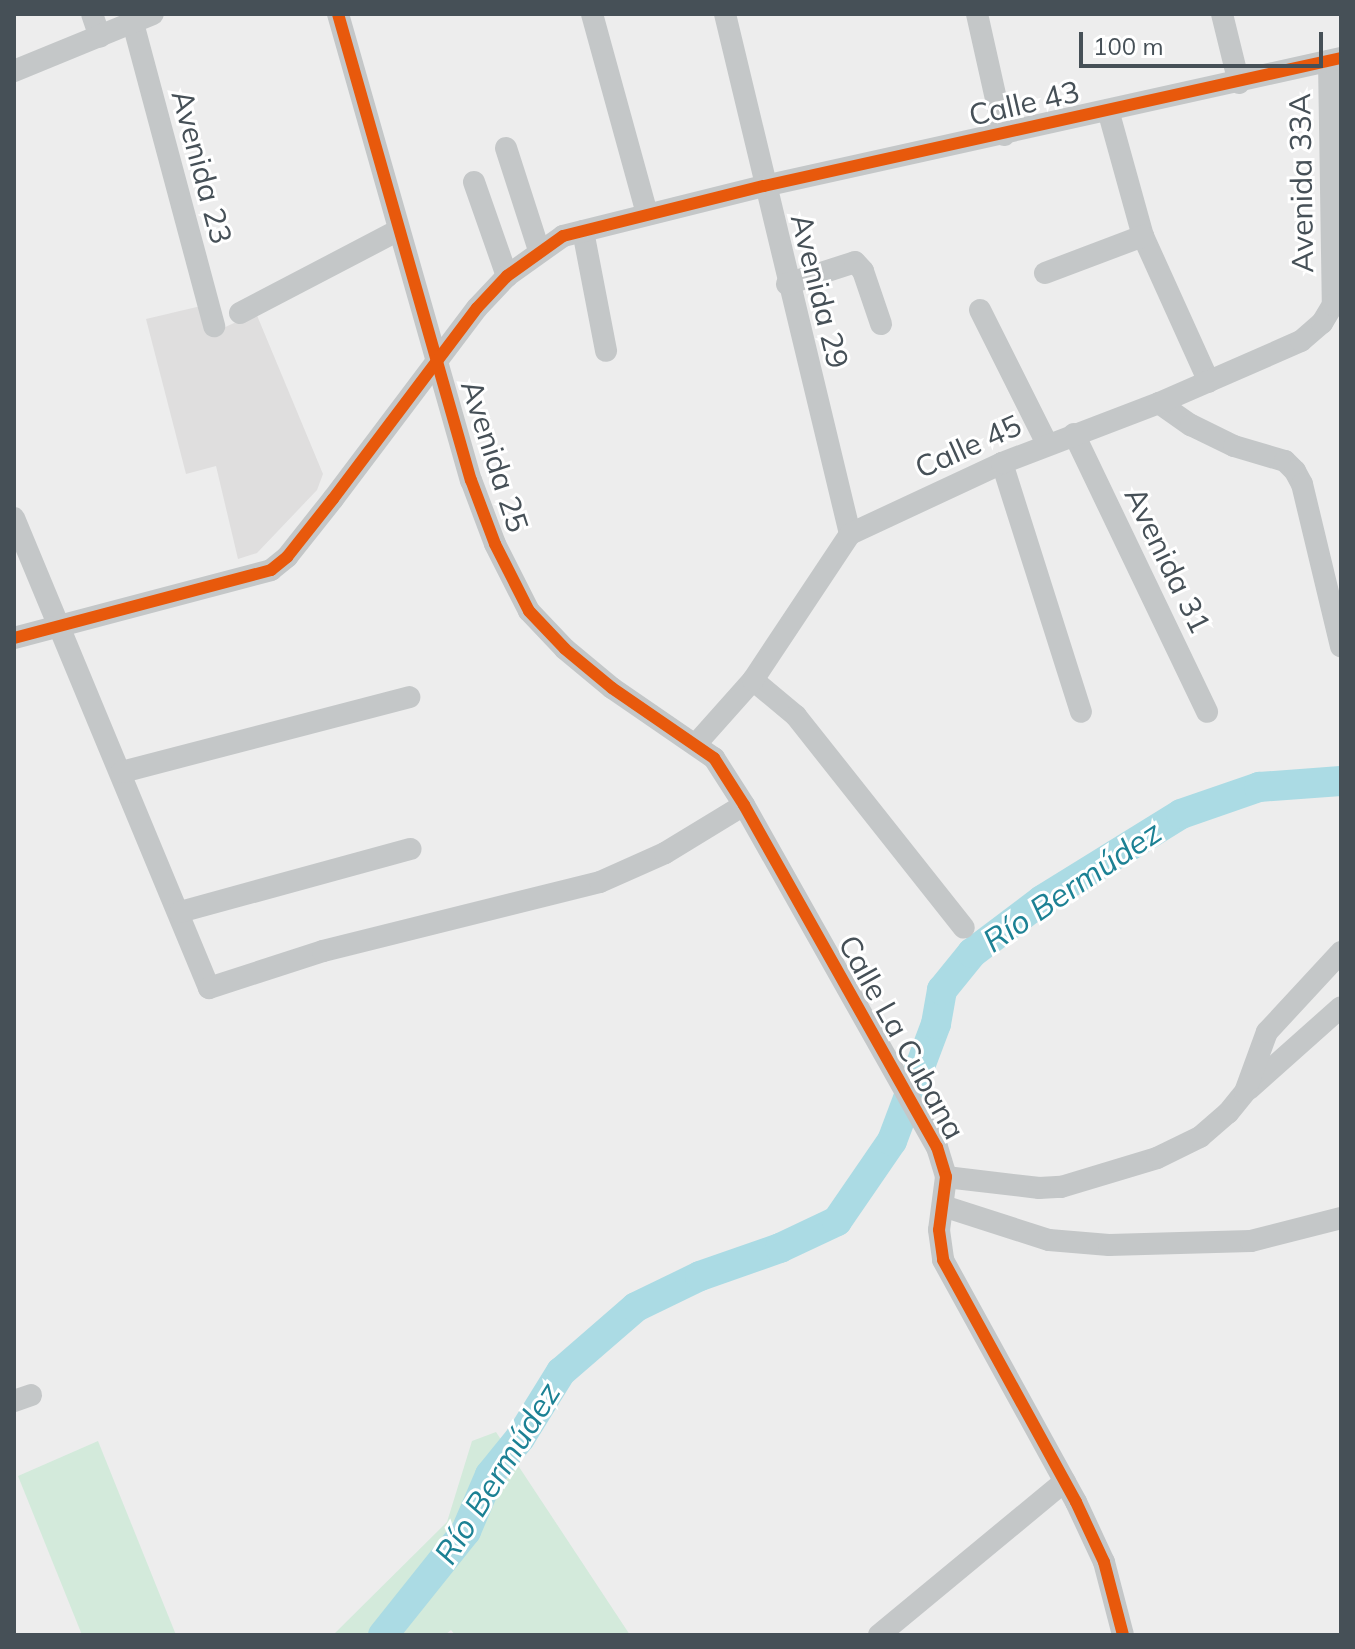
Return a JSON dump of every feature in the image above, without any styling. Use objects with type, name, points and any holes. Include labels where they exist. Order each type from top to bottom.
[{"type":"street","points":[[92,14],[100,37]]},
{"type":"street","name":"Avenida 25","points":[[338,14],[471,480],[495,544],[529,611],[565,649],[600,678],[696,744]]},
{"type":"street","points":[[592,14],[647,214]]},
{"type":"street","name":"Avenida 29","points":[[725,14],[787,284],[850,534]]},
{"type":"street","points":[[977,14],[1004,135]]},
{"type":"street","points":[[1222,14],[1239,83]]},
{"type":"street","points":[[14,71],[143,19]]},
{"type":"street","name":"Avenida 23","points":[[143,19],[214,326]]},
{"type":"street","name":"Calle 43","points":[[14,638],[174,593],[254,577],[271,570],[287,557],[477,308],[507,276],[539,250],[563,236],[764,186],[1335,60]]},
{"type":"street","name":"Avenida 33A","points":[[1335,60],[1337,304]]},
{"type":"street","points":[[1108,110],[1143,236],[1209,382]]},
{"type":"street","points":[[506,148],[539,250]]},
{"type":"street","points":[[474,182],[507,276]]},
{"type":"street","points":[[240,313],[399,230]]},
{"type":"street","points":[[583,231],[606,351]]},
{"type":"street","points":[[1045,273],[1143,236]]},
{"type":"street","points":[[787,284],[855,262],[863,271],[881,324]]},
{"type":"street","name":"Calle 45","points":[[850,534],[1002,463],[1159,403],[1301,341],[1322,323],[1337,304]]},
{"type":"street","points":[[980,310],[1047,444]]},
{"type":"street","points":[[1159,403],[1191,425],[1234,446],[1285,461],[1295,471],[1302,484],[1341,646]]},
{"type":"street","name":"Avenida 31","points":[[1074,434],[1207,712]]},
{"type":"street","points":[[1002,463],[1081,712]]},
{"type":"street","points":[[14,518],[122,772],[209,988],[323,951],[600,882],[665,853],[744,805]]},
{"type":"street","points":[[696,744],[753,680],[850,534]]},
{"type":"street","points":[[753,680],[796,716],[964,928]]},
{"type":"street","points":[[122,772],[409,697]]},
{"type":"street","name":"Calle La Cubana","points":[[696,744],[714,758],[744,805],[937,1147],[946,1177],[939,1230],[943,1260],[1065,1481],[1104,1562],[1123,1635]]},
{"type":"street","points":[[180,912],[411,849]]},
{"type":"street","points":[[1245,1092],[1267,1032],[1341,952]]},
{"type":"street","points":[[946,1177],[1039,1188],[1061,1187],[1116,1173],[1157,1158],[1200,1137],[1228,1113],[1245,1092],[1341,1007]]},
{"type":"street","points":[[943,1206],[1049,1240],[1109,1245],[1251,1241],[1341,1218]]},
{"type":"street","points":[[879,1635],[1065,1481]]},
{"type":"shaded area","points":[[201,306],[210,334],[256,313],[323,474],[317,490],[257,553],[238,559],[216,466],[186,474],[146,319]]},
{"type":"green space","points":[[496,1432],[630,1635],[455,1635],[451,1630],[445,1635],[333,1635],[447,1522],[472,1441]]},
{"type":"green space","points":[[98,1441],[176,1635],[82,1635],[18,1476]]},
{"type":"waterway","name":"Río Bermúdez","points":[[383,1635],[466,1531],[490,1475],[520,1438],[561,1372],[636,1307],[700,1276],[780,1248],[837,1221],[892,1141],[936,1024],[942,990],[972,953],[1042,900],[1181,814],[1259,787],[1341,781]]},
{"type":"cycle path","points":[[338,14],[471,480],[495,544],[529,611],[565,649],[612,688],[714,758],[744,805],[937,1147],[946,1177],[939,1230],[943,1260],[1076,1502],[1104,1562],[1123,1635]]},
{"type":"cycle path","points":[[14,638],[271,570],[287,557],[333,499],[477,308],[507,276],[563,236],[764,186],[1341,58]]}]
